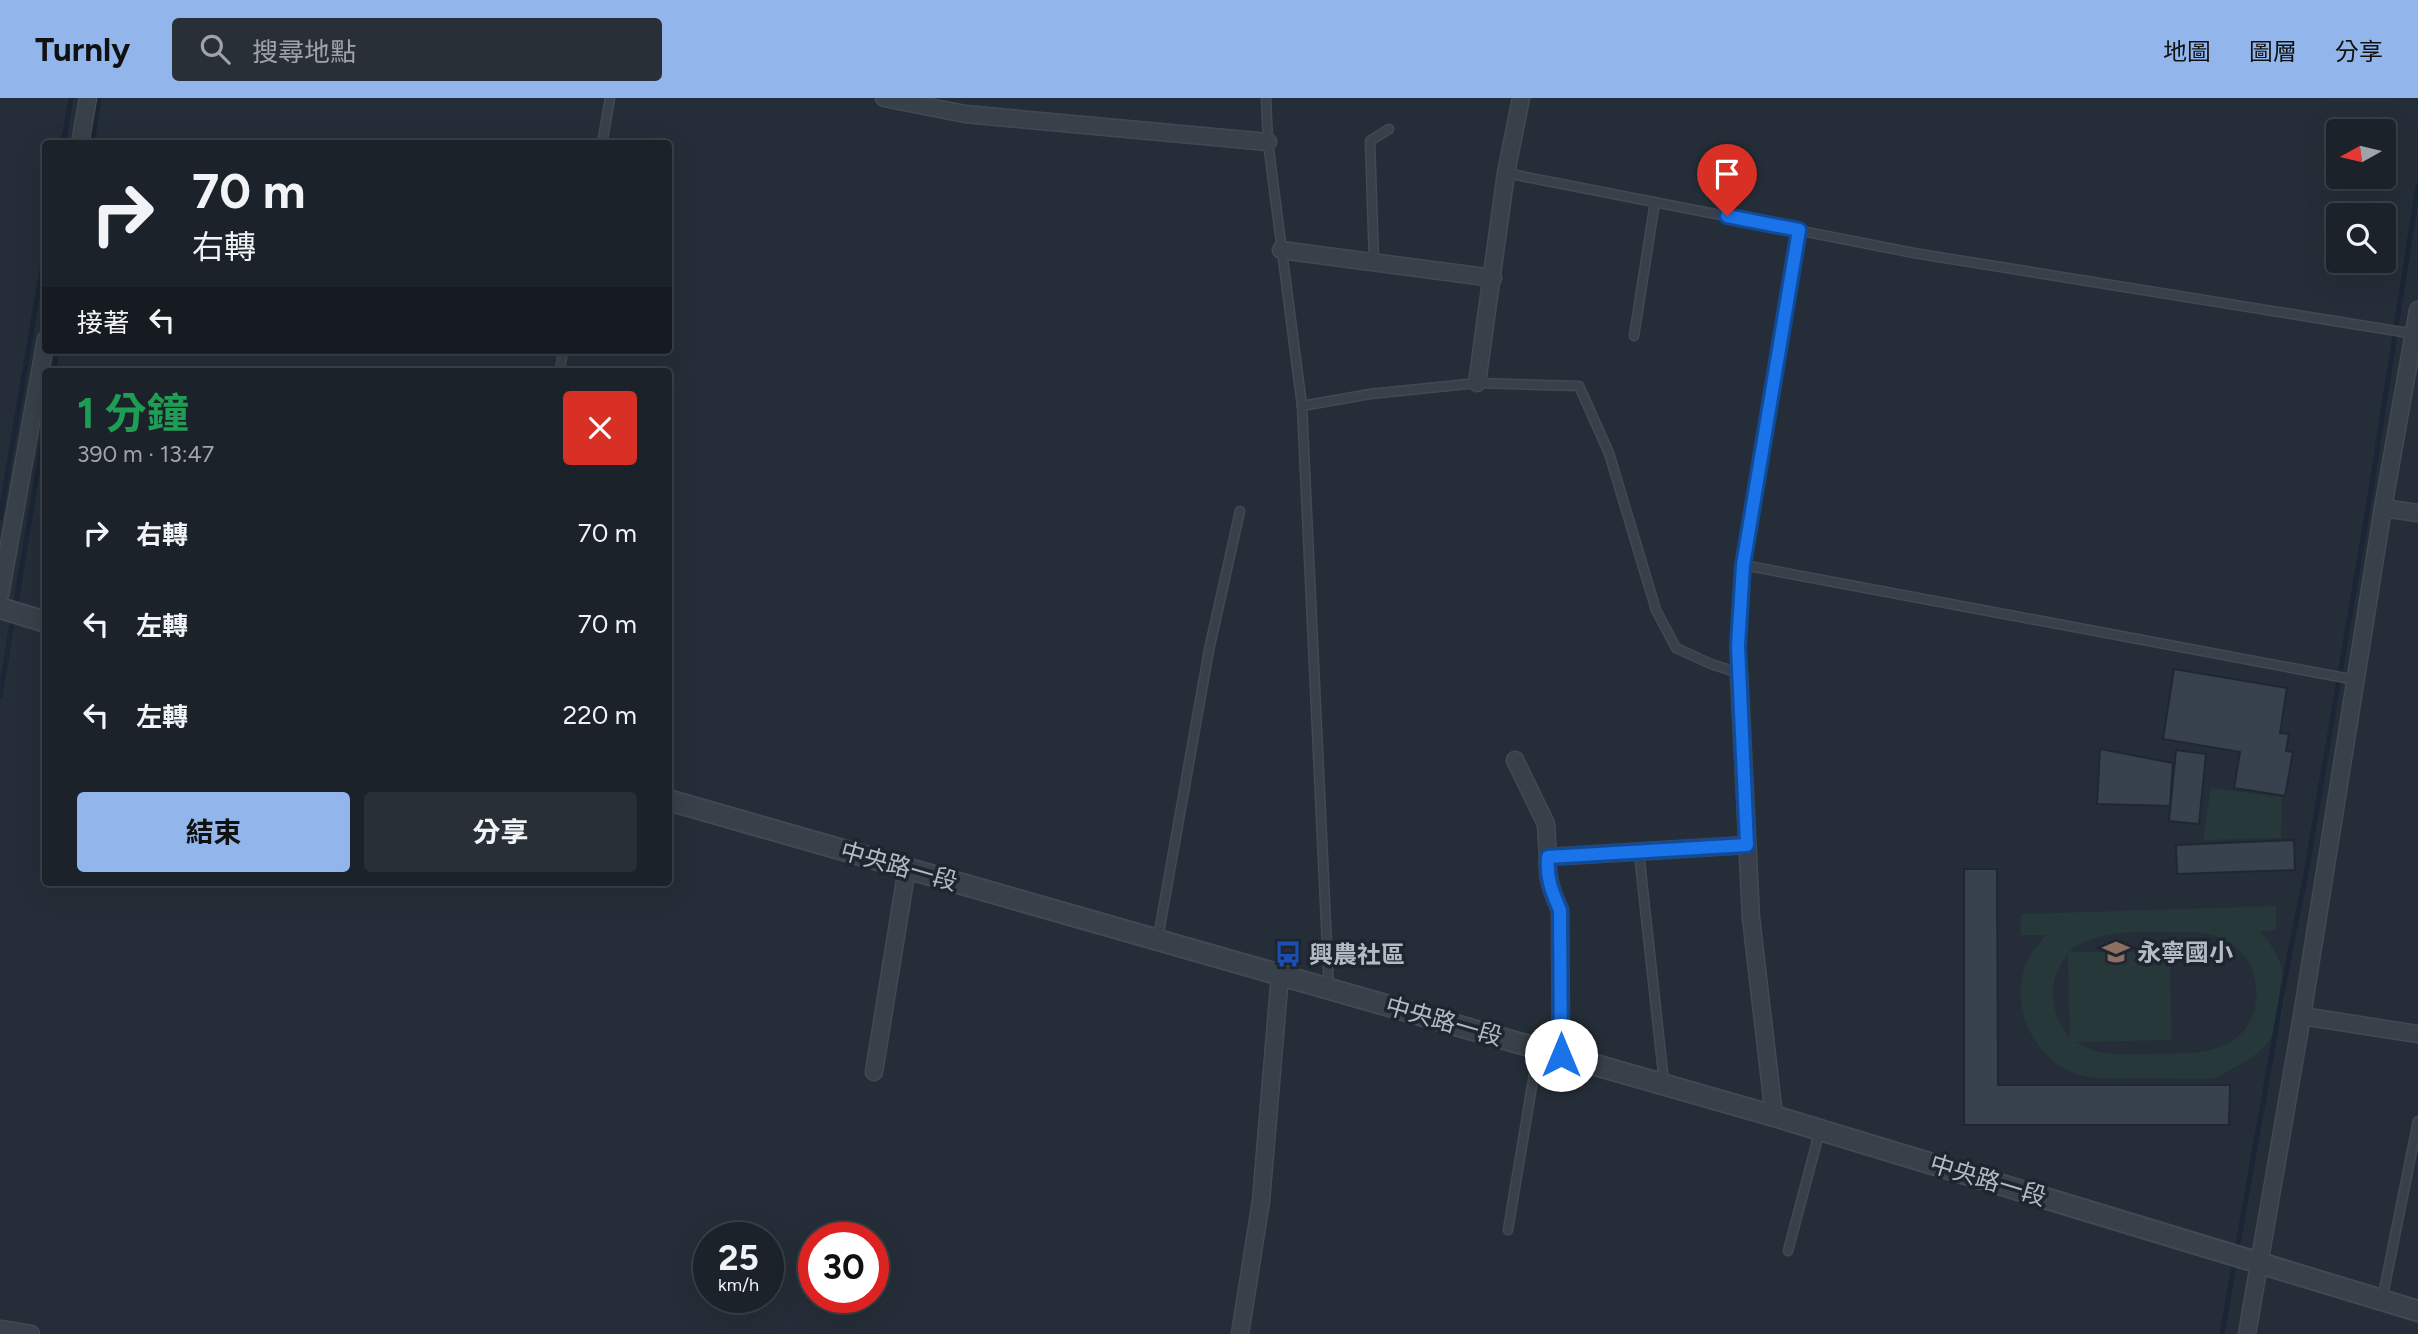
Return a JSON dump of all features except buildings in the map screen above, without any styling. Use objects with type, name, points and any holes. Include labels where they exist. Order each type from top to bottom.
[{"type":"street","points":[[81,140],[88,98]]},
{"type":"street","points":[[884,98],[965,114],[1268,142]]},
{"type":"street","points":[[1477,383],[1506,173],[1521,98]]},
{"type":"street","points":[[1281,250],[1493,278]]},
{"type":"street","points":[[2247,1334],[2418,310]]},
{"type":"street","points":[[0,595],[43,354]]},
{"type":"street","points":[[2383,508],[2418,513]]},
{"type":"street","points":[[0,608],[42,621]]},
{"type":"street","points":[[1739,673],[1751,918],[1774,1116]]},
{"type":"street","points":[[1515,760],[1546,824],[1549,880],[1560,910],[1561,1055]]},
{"type":"street","name":"中央路一段","points":[[672,801],[1774,1116],[2418,1311]]},
{"type":"street","points":[[1548,857],[1747,845]]},
{"type":"street","points":[[874,1072],[907,868]]},
{"type":"street","points":[[1240,1334],[1261,1201],[1280,975]]},
{"type":"street","points":[[2302,1016],[2418,1034]]},
{"type":"street","points":[[0,1329],[32,1334]]},
{"type":"lane","points":[[602,140],[610,98]]},
{"type":"lane","points":[[1266,98],[1268,142],[1302,406],[1329,989]]},
{"type":"lane","points":[[1374,262],[1370,141],[1389,129]]},
{"type":"lane","points":[[1506,173],[1914,253],[2415,334]]},
{"type":"lane","points":[[1634,335],[1655,202]]},
{"type":"lane","points":[[1302,406],[1370,394],[1477,383],[1578,386],[1609,453],[1656,610],[1676,648],[1739,673],[1743,565],[1799,230]]},
{"type":"lane","points":[[1158,941],[1209,650],[1240,511]]},
{"type":"lane","points":[[1743,565],[2356,680]]},
{"type":"lane","points":[[1639,853],[1664,1085]]},
{"type":"lane","points":[[1508,1230],[1538,1048]]},
{"type":"lane","points":[[2382,1300],[2418,1121]]},
{"type":"lane","points":[[1787,1251],[1820,1130]]},
{"type":"shaded area","points":[[2211,788],[2282,797],[2281,838],[2203,840]]},
{"type":"shaded area","points":[[2276,906],[2276,929],[2260,932],[2277,956],[2285,984],[2284,1004],[2278,1027],[2259,1052],[2215,1078],[2111,1079],[2072,1072],[2057,1064],[2044,1052],[2026,1023],[2021,989],[2023,972],[2030,956],[2046,935],[2021,935],[2021,914]],"holes":[[[2194,932],[2217,936],[2229,942],[2241,952],[2250,965],[2255,979],[2255,1009],[2240,1035],[2218,1048],[2178,1054],[2111,1054],[2076,1042],[2171,1040],[2170,951],[2070,952],[2072,949],[2099,937],[2115,934]],[[2068,954],[2070,1036],[2069,1037],[2057,1017],[2053,995],[2056,974]]]},
{"type":"waterway","points":[[64,140],[71,98]]},
{"type":"waterway","points":[[93,140],[99,98]]},
{"type":"waterway","points":[[2222,1334],[2306,874],[2369,502],[2418,186]]},
{"type":"waterway","points":[[0,518],[42,270]]},
{"type":"waterway","points":[[54,368],[56,354]]},
{"type":"waterway","points":[[15,608],[42,445]]},
{"type":"waterway","points":[[0,696],[13,618]]},
{"type":"place","name":"永寧國小","points":[[2116,952]]},
{"type":"place","name":"興農社區","points":[[1288,954]]},
{"type":"route","points":[[1561,1055],[1560,910],[1550,888],[1548,857],[1747,845],[1738,646],[1743,565],[1799,230],[1727,216]]}]
